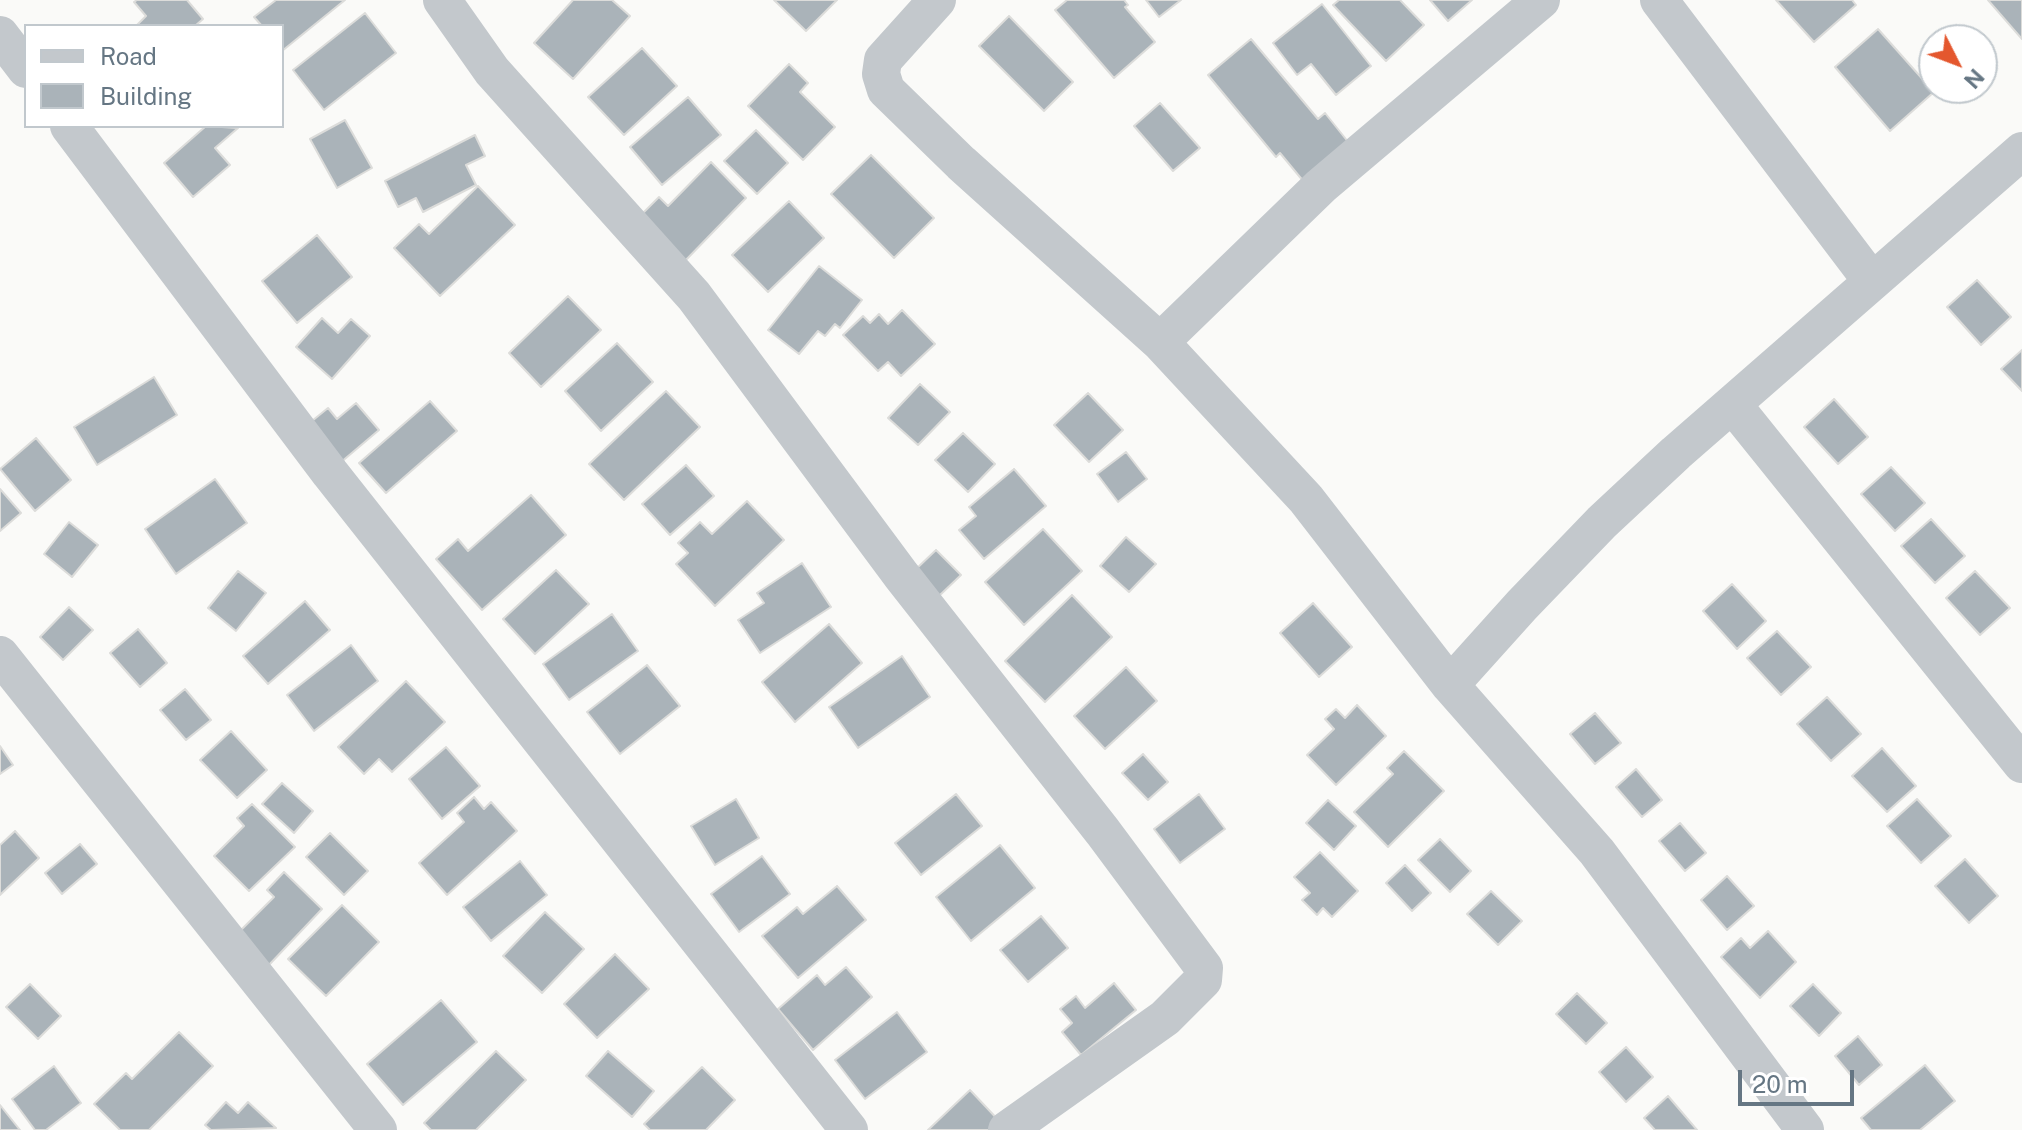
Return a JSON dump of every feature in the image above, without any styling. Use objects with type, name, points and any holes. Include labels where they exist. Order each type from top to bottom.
[{"type":"street","points":[[442,0],[492,71],[694,296],[901,575],[1103,832],[1204,968],[1203,980],[1165,1018],[1007,1130]]},
{"type":"street","points":[[937,0],[883,60],[881,74],[886,90],[961,163],[1160,342],[1306,499],[1450,685],[1597,852],[1805,1130]]},
{"type":"street","points":[[1160,342],[1321,186],[1541,0]]},
{"type":"street","points":[[1659,0],[1871,280]]},
{"type":"street","points":[[0,35],[24,66]]},
{"type":"street","points":[[71,128],[330,473],[849,1130]]},
{"type":"street","points":[[1450,685],[1602,522],[1676,453],[1871,280],[2020,156]]},
{"type":"street","points":[[1733,405],[2022,764]]},
{"type":"street","points":[[0,655],[378,1130]]},
{"type":"building","points":[[187,0],[203,19],[197,24],[138,24],[146,16],[134,2]]},
{"type":"building","points":[[276,0],[345,0],[284,49],[284,24],[260,24],[254,17]]},
{"type":"building","points":[[573,0],[612,0],[630,16],[573,79],[534,43]]},
{"type":"building","points":[[774,0],[837,0],[806,31]]},
{"type":"building","points":[[1067,0],[1124,0],[1128,5],[1125,7],[1155,42],[1114,78],[1055,10]]},
{"type":"building","points":[[1146,0],[1181,0],[1159,17]]},
{"type":"building","points":[[1339,0],[1400,0],[1424,25],[1386,61],[1333,5]]},
{"type":"building","points":[[1430,0],[1472,0],[1448,21]]},
{"type":"building","points":[[1776,0],[1852,0],[1856,5],[1814,42]]},
{"type":"building","points":[[1988,0],[2022,0],[2022,39]]},
{"type":"building","points":[[1322,4],[1371,66],[1336,95],[1311,64],[1297,75],[1273,43]]},
{"type":"building","points":[[365,13],[396,53],[324,110],[293,70]]},
{"type":"building","points":[[1009,16],[1073,82],[1044,111],[979,46]]},
{"type":"building","points":[[1878,29],[1918,74],[1918,104],[1920,104],[1890,131],[1835,67]]},
{"type":"building","points":[[1251,39],[1318,119],[1325,113],[1349,143],[1304,182],[1280,153],[1276,157],[1208,75]]},
{"type":"building","points":[[642,48],[677,86],[624,135],[588,97]]},
{"type":"building","points":[[789,64],[808,83],[800,92],[835,127],[803,160],[748,106]]},
{"type":"building","points":[[688,97],[721,135],[662,185],[630,147]]},
{"type":"building","points":[[1160,103],[1200,148],[1173,171],[1134,126]]},
{"type":"building","points":[[345,120],[372,168],[337,188],[310,139]]},
{"type":"building","points":[[204,128],[238,128],[215,148],[230,165],[193,197],[164,163]]},
{"type":"building","points":[[756,130],[788,163],[757,194],[724,161]]},
{"type":"building","points":[[475,135],[485,156],[466,165],[476,185],[423,212],[416,198],[398,207],[385,181]]},
{"type":"building","points":[[871,155],[934,218],[894,258],[831,194]]},
{"type":"building","points":[[711,162],[746,198],[682,264],[637,219],[659,197],[668,206]]},
{"type":"building","points":[[478,186],[515,225],[440,296],[394,248],[419,224],[429,234]]},
{"type":"building","points":[[789,201],[824,238],[768,292],[732,255]]},
{"type":"building","points":[[317,235],[352,277],[297,323],[262,281]]},
{"type":"building","points":[[819,266],[862,300],[840,328],[835,324],[825,336],[818,331],[799,354],[768,330]]},
{"type":"building","points":[[1977,280],[2011,317],[1981,345],[1947,307]]},
{"type":"building","points":[[568,296],[601,330],[541,387],[509,353]]},
{"type":"building","points":[[902,310],[935,344],[901,376],[888,362],[878,371],[843,335],[863,316],[870,323],[879,314],[888,324]]},
{"type":"building","points":[[322,318],[338,333],[351,319],[370,336],[332,379],[296,347]]},
{"type":"building","points":[[617,343],[653,382],[601,431],[565,391]]},
{"type":"building","points":[[2022,350],[2022,391],[2001,369]]},
{"type":"building","points":[[154,377],[177,415],[97,465],[74,427]]},
{"type":"building","points":[[920,384],[950,412],[918,445],[888,418]]},
{"type":"building","points":[[666,391],[700,427],[624,500],[589,464]]},
{"type":"building","points":[[1088,393],[1123,430],[1089,462],[1054,425]]},
{"type":"building","points":[[1834,399],[1868,437],[1838,464],[1804,427]]},
{"type":"building","points":[[430,401],[457,431],[386,493],[359,463]]},
{"type":"building","points":[[356,403],[379,430],[340,463],[307,425],[328,408],[337,419]]},
{"type":"building","points":[[963,433],[995,464],[968,492],[935,460]]},
{"type":"building","points":[[36,438],[71,480],[35,511],[0,469]]},
{"type":"building","points":[[1126,452],[1147,479],[1118,502],[1097,474]]},
{"type":"building","points":[[686,465],[714,496],[670,535],[642,504]]},
{"type":"building","points":[[1891,467],[1925,503],[1895,531],[1861,494]]},
{"type":"building","points":[[1014,469],[1046,506],[984,559],[959,530],[976,516],[969,507]]},
{"type":"building","points":[[215,479],[247,523],[176,574],[145,529]]},
{"type":"building","points":[[0,489],[21,513],[0,531]]},
{"type":"building","points":[[531,495],[566,535],[482,610],[436,559],[458,539],[468,551]]},
{"type":"building","points":[[747,501],[784,540],[715,606],[676,564],[688,553],[678,543],[700,522],[712,534]]},
{"type":"building","points":[[1931,519],[1965,556],[1935,583],[1901,546]]},
{"type":"building","points":[[69,522],[98,545],[72,577],[44,554]]},
{"type":"building","points":[[1043,529],[1082,571],[1024,625],[985,582]]},
{"type":"building","points":[[1126,537],[1156,564],[1129,592],[1100,566]]},
{"type":"building","points":[[936,550],[961,575],[939,596],[914,571]]},
{"type":"building","points":[[802,563],[831,607],[760,653],[738,620],[764,603],[757,593]]},
{"type":"building","points":[[556,570],[589,604],[535,654],[503,619]]},
{"type":"building","points":[[238,571],[266,593],[236,631],[208,608]]},
{"type":"building","points":[[1975,571],[2010,608],[1980,635],[1946,598]]},
{"type":"building","points":[[1732,584],[1766,621],[1737,649],[1703,611]]},
{"type":"building","points":[[1072,595],[1112,637],[1045,702],[1005,661]]},
{"type":"building","points":[[305,601],[330,630],[268,684],[243,656]]},
{"type":"building","points":[[1313,603],[1352,647],[1319,677],[1280,633]]},
{"type":"building","points":[[69,607],[93,630],[63,660],[40,637]]},
{"type":"building","points":[[612,614],[638,651],[569,700],[543,664]]},
{"type":"building","points":[[829,624],[862,663],[795,722],[762,682]]},
{"type":"building","points":[[138,629],[167,663],[140,687],[110,653]]},
{"type":"building","points":[[1777,631],[1811,667],[1781,695],[1747,658]]},
{"type":"building","points":[[351,645],[378,681],[314,731],[287,695]]},
{"type":"building","points":[[902,656],[930,697],[858,748],[829,707]]},
{"type":"building","points":[[647,665],[680,706],[620,754],[587,712]]},
{"type":"building","points":[[1126,667],[1157,701],[1105,749],[1074,716]]},
{"type":"building","points":[[406,681],[445,722],[392,772],[379,759],[364,774],[338,747]]},
{"type":"building","points":[[185,689],[211,720],[186,740],[160,710]]},
{"type":"building","points":[[1827,697],[1861,734],[1831,761],[1797,724]]},
{"type":"building","points":[[1357,705],[1386,736],[1336,785],[1307,755],[1334,729],[1325,719],[1336,709],[1345,718]]},
{"type":"building","points":[[1595,713],[1621,743],[1595,764],[1570,734]]},
{"type":"building","points":[[231,731],[267,770],[237,798],[200,760]]},
{"type":"building","points":[[0,746],[13,765],[0,774]]},
{"type":"building","points":[[446,747],[480,786],[442,819],[409,779]]},
{"type":"building","points":[[1882,748],[1916,786],[1887,812],[1852,776]]},
{"type":"building","points":[[1404,751],[1444,791],[1388,847],[1354,812],[1393,774],[1387,768]]},
{"type":"building","points":[[1143,754],[1168,782],[1148,800],[1122,773]]},
{"type":"building","points":[[1636,769],[1662,800],[1642,817],[1616,787]]},
{"type":"building","points":[[282,783],[313,811],[294,833],[262,804]]},
{"type":"building","points":[[956,794],[982,826],[921,875],[895,843]]},
{"type":"building","points":[[1199,794],[1225,829],[1180,863],[1154,829]]},
{"type":"building","points":[[474,797],[484,809],[491,802],[517,831],[447,895],[419,863],[464,822],[457,813]]},
{"type":"building","points":[[736,799],[759,838],[715,865],[691,826]]},
{"type":"building","points":[[1917,799],[1951,836],[1921,863],[1887,826]]},
{"type":"building","points":[[1328,800],[1356,826],[1334,850],[1306,823]]},
{"type":"building","points":[[252,804],[295,847],[249,891],[214,856],[244,826],[237,818]]},
{"type":"building","points":[[1680,823],[1706,853],[1685,871],[1659,841]]},
{"type":"building","points":[[15,831],[39,858],[0,895],[0,845]]},
{"type":"building","points":[[330,833],[368,871],[344,895],[306,857]]},
{"type":"building","points":[[1440,839],[1471,871],[1450,892],[1418,860]]},
{"type":"building","points":[[80,844],[97,864],[62,894],[45,873]]},
{"type":"building","points":[[1000,845],[1035,888],[971,941],[936,897]]},
{"type":"building","points":[[1320,852],[1358,891],[1332,917],[1323,908],[1317,915],[1302,900],[1310,893],[1294,877]]},
{"type":"building","points":[[762,856],[790,894],[739,932],[711,894]]},
{"type":"building","points":[[1965,859],[1998,896],[1969,923],[1935,886]]},
{"type":"building","points":[[520,861],[547,895],[491,941],[463,907]]},
{"type":"building","points":[[1405,865],[1431,893],[1412,911],[1386,883]]},
{"type":"building","points":[[284,872],[322,909],[268,966],[236,935],[274,897],[267,890]]},
{"type":"building","points":[[1727,876],[1754,906],[1727,930],[1701,900]]},
{"type":"building","points":[[837,886],[866,920],[798,978],[762,936],[797,907],[803,914]]},
{"type":"building","points":[[1491,891],[1522,921],[1498,945],[1467,914]]},
{"type":"building","points":[[342,905],[379,942],[326,996],[288,959]]},
{"type":"building","points":[[545,912],[584,949],[542,993],[503,956]]},
{"type":"building","points":[[1041,916],[1068,948],[1028,982],[1000,950]]},
{"type":"building","points":[[1768,931],[1796,962],[1760,998],[1721,957],[1741,938],[1750,948]]},
{"type":"building","points":[[615,954],[649,989],[597,1038],[564,1004]]},
{"type":"building","points":[[846,967],[872,997],[813,1050],[778,1009],[817,975],[825,985]]},
{"type":"building","points":[[1114,983],[1136,1010],[1081,1055],[1062,1032],[1072,1023],[1060,1009],[1076,996],[1085,1008]]},
{"type":"building","points":[[30,984],[61,1016],[38,1039],[6,1007]]},
{"type":"building","points":[[1813,984],[1841,1013],[1819,1036],[1790,1006]]},
{"type":"building","points":[[1577,993],[1607,1023],[1586,1044],[1556,1014]]},
{"type":"building","points":[[441,1000],[477,1042],[403,1105],[367,1064]]},
{"type":"building","points":[[897,1012],[927,1052],[865,1099],[835,1060]]},
{"type":"building","points":[[179,1032],[213,1066],[149,1130],[120,1130],[94,1104],[126,1073],[132,1079]]},
{"type":"building","points":[[1858,1036],[1882,1065],[1859,1085],[1835,1056]]},
{"type":"building","points":[[1626,1047],[1653,1077],[1626,1102],[1599,1072]]},
{"type":"building","points":[[496,1051],[526,1080],[476,1130],[431,1130],[424,1123]]},
{"type":"building","points":[[608,1051],[654,1091],[632,1117],[586,1076]]},
{"type":"building","points":[[1925,1065],[1955,1101],[1920,1130],[1871,1130],[1861,1118]]},
{"type":"building","points":[[54,1066],[81,1103],[46,1130],[35,1130],[12,1099]]},
{"type":"building","points":[[702,1067],[735,1100],[706,1130],[650,1130],[644,1124]]},
{"type":"building","points":[[970,1090],[1002,1124],[996,1130],[928,1130]]},
{"type":"building","points":[[1668,1096],[1697,1130],[1655,1130],[1644,1118]]},
{"type":"building","points":[[226,1102],[238,1113],[248,1102],[276,1128],[211,1130],[205,1125]]},
{"type":"building","points":[[0,1105],[20,1130],[0,1130]]}]
